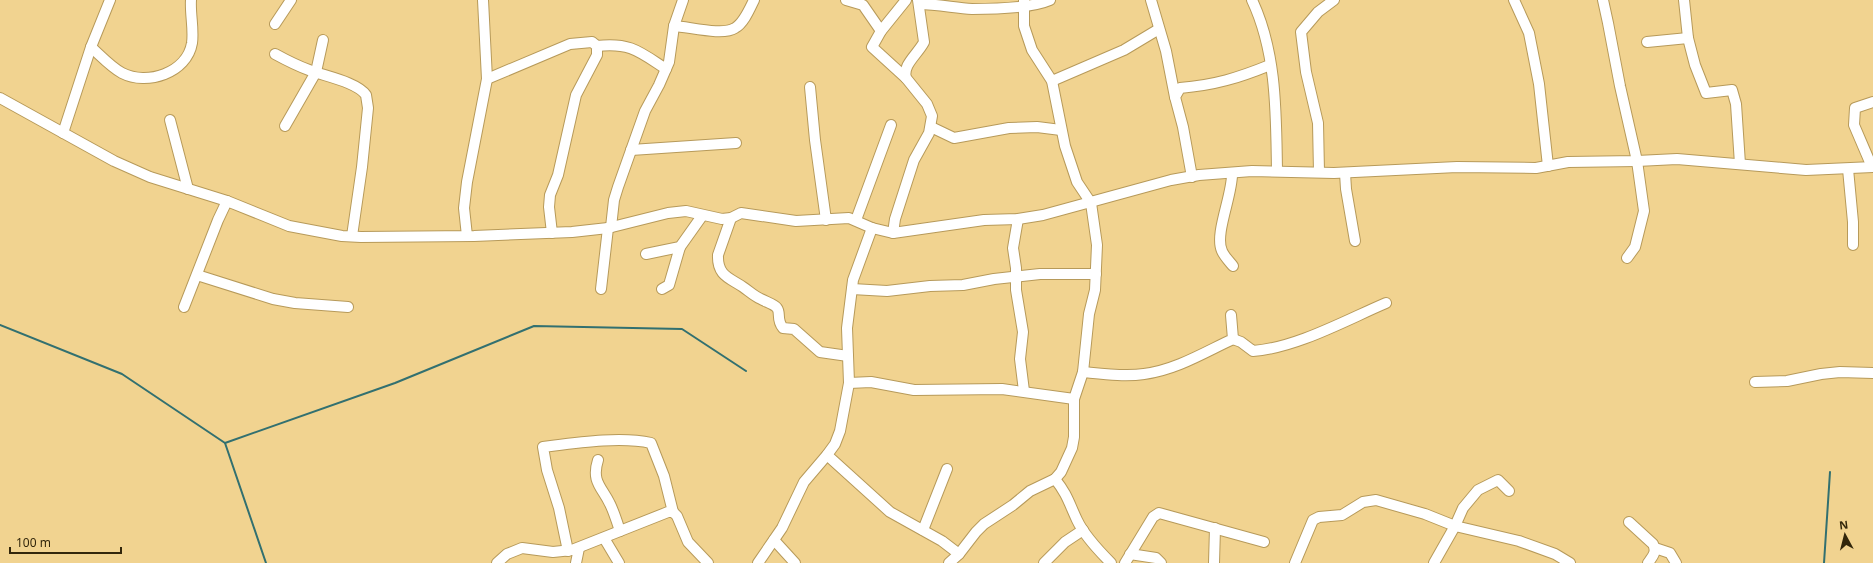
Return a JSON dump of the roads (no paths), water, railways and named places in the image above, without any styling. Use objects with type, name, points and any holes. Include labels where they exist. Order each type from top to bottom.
[{"type":"street","points":[[63,132],[91,47],[110,0]]},
{"type":"street","points":[[91,47],[123,74],[150,78],[164,74],[182,64],[188,56],[192,44],[191,0]]},
{"type":"street","points":[[275,24],[290,0]]},
{"type":"street","points":[[467,236],[464,208],[467,182],[487,79],[483,0]]},
{"type":"street","points":[[601,288],[614,200],[649,102],[659,85],[669,62],[674,26],[683,0]]},
{"type":"street","points":[[674,26],[726,32],[737,28],[754,0]]},
{"type":"street","points":[[846,0],[863,5],[882,31]]},
{"type":"street","points":[[893,233],[895,219],[914,160],[931,127],[931,110],[906,78],[872,47],[882,31],[906,0]]},
{"type":"street","points":[[906,78],[904,73],[906,68],[924,42],[919,2],[972,9],[1050,0]]},
{"type":"street","points":[[1151,0],[1166,51],[1175,97],[1183,127],[1192,177]]},
{"type":"street","points":[[1252,0],[1262,25],[1270,65],[1276,124],[1277,171]]},
{"type":"street","points":[[1319,172],[1318,123],[1306,72],[1301,32],[1318,12],[1334,0]]},
{"type":"street","points":[[1514,0],[1529,33],[1539,84],[1548,166]]},
{"type":"street","points":[[1603,0],[1637,161],[1644,211],[1635,247],[1627,258]]},
{"type":"street","points":[[1684,0],[1688,38],[1695,65],[1706,93],[1732,90],[1736,104],[1740,164]]},
{"type":"street","points":[[827,455],[890,512],[923,530],[954,560],[984,524],[1013,505],[1030,491],[1055,479],[1061,472],[1072,448],[1074,437],[1074,399],[1083,372],[1089,314],[1095,290],[1098,246],[1091,203],[1078,182],[1065,146],[1052,81],[1032,50],[1024,26],[1024,3]]},
{"type":"street","points":[[1052,81],[1124,50],[1160,30]]},
{"type":"street","points":[[1647,42],[1688,38]]},
{"type":"street","points":[[285,126],[316,72],[323,40]]},
{"type":"street","points":[[487,79],[570,44],[592,42],[598,46],[614,44],[636,50],[666,69]]},
{"type":"street","points":[[552,233],[549,207],[550,195],[558,175],[576,95],[597,56],[598,46]]},
{"type":"street","points":[[275,54],[348,84],[361,90],[366,95],[368,108],[362,167],[352,236]]},
{"type":"street","points":[[1175,97],[1180,88],[1208,86],[1240,77],[1270,65]]},
{"type":"street","points":[[810,87],[815,140],[826,220]]},
{"type":"street","points":[[0,98],[131,169],[227,201],[289,226],[342,236],[400,238],[552,233],[609,227],[668,213],[686,211],[702,216],[722,219],[731,218],[740,213],[796,221],[849,218],[872,228],[893,233],[984,220],[1018,219],[1061,212],[1171,180],[1232,173],[1277,171],[1346,173],[1449,167],[1482,169],[1548,166],[1568,162],[1637,161],[1677,158],[1806,170],[1873,167],[1854,125],[1855,108],[1873,102]]},
{"type":"street","points":[[170,120],[188,188]]},
{"type":"street","points":[[856,220],[891,125]]},
{"type":"street","points":[[931,127],[954,138],[1009,128],[1037,127],[1061,130]]},
{"type":"street","points":[[631,150],[736,143]]},
{"type":"street","points":[[1848,169],[1853,222],[1853,245]]},
{"type":"street","points":[[1232,173],[1232,184],[1220,244],[1225,256],[1233,266]]},
{"type":"street","points":[[1346,173],[1346,188],[1355,241]]},
{"type":"street","points":[[184,307],[227,201]]},
{"type":"street","points":[[662,289],[669,285],[680,247],[702,216]]},
{"type":"street","points":[[731,218],[718,255],[718,260],[725,276],[743,286],[755,296],[776,306],[779,310],[779,323],[783,328],[794,329],[818,351],[848,356]]},
{"type":"street","points":[[1018,219],[1013,241],[1016,290],[1023,332],[1020,359],[1024,391]]},
{"type":"street","points":[[758,563],[782,528],[804,482],[827,455],[840,431],[849,383],[847,328],[853,280],[872,228]]},
{"type":"street","points":[[646,254],[680,247]]},
{"type":"street","points":[[852,289],[887,291],[930,286],[963,285],[1016,276],[1040,274],[1096,274]]},
{"type":"street","points":[[197,275],[273,299],[295,303],[348,307]]},
{"type":"street","points":[[1083,372],[1135,375],[1156,372],[1199,356],[1233,339],[1241,342],[1253,351],[1269,350],[1304,338],[1386,303]]},
{"type":"street","points":[[1231,315],[1233,339]]},
{"type":"street","points":[[1755,382],[1786,381],[1834,372],[1873,373]]},
{"type":"street","points":[[849,383],[870,382],[914,390],[995,389],[1024,391],[1074,399]]},
{"type":"street","points":[[568,551],[559,508],[547,470],[543,447],[588,442],[642,440],[651,443],[664,476],[673,512],[677,516],[688,542],[708,563]]},
{"type":"street","points":[[598,460],[596,474],[599,487],[610,504],[620,531]]},
{"type":"street","points":[[923,530],[947,468]]},
{"type":"street","points":[[1055,479],[1070,500],[1083,530],[1112,563]]},
{"type":"street","points":[[1435,563],[1463,508],[1478,490],[1498,480],[1509,491]]},
{"type":"street","points":[[1295,563],[1313,520],[1319,517],[1342,515],[1363,502],[1370,500],[1376,500],[1408,509],[1455,526],[1518,541],[1555,554],[1570,563]]},
{"type":"street","points":[[497,563],[507,554],[522,548],[553,552],[568,551],[579,548],[668,512],[673,512]]},
{"type":"street","points":[[1128,558],[1153,517],[1159,513],[1264,542]]},
{"type":"street","points":[[1629,522],[1653,544],[1655,548],[1670,553],[1676,563]]},
{"type":"street","points":[[1214,563],[1215,528]]},
{"type":"street","points":[[1044,563],[1066,542],[1083,530]]},
{"type":"street","points":[[604,538],[619,563]]},
{"type":"street","points":[[774,540],[795,563]]},
{"type":"street","points":[[576,563],[579,548]]},
{"type":"street","points":[[1648,563],[1655,552],[1655,548]]},
{"type":"street","points":[[1128,558],[1156,558],[1161,563]]},
{"type":"waterway","points":[[0,325],[122,374],[225,443],[266,563]]},
{"type":"waterway","points":[[225,443],[395,383],[534,326],[682,329],[746,371]]},
{"type":"waterway","points":[[1824,563],[1830,472]]}]
